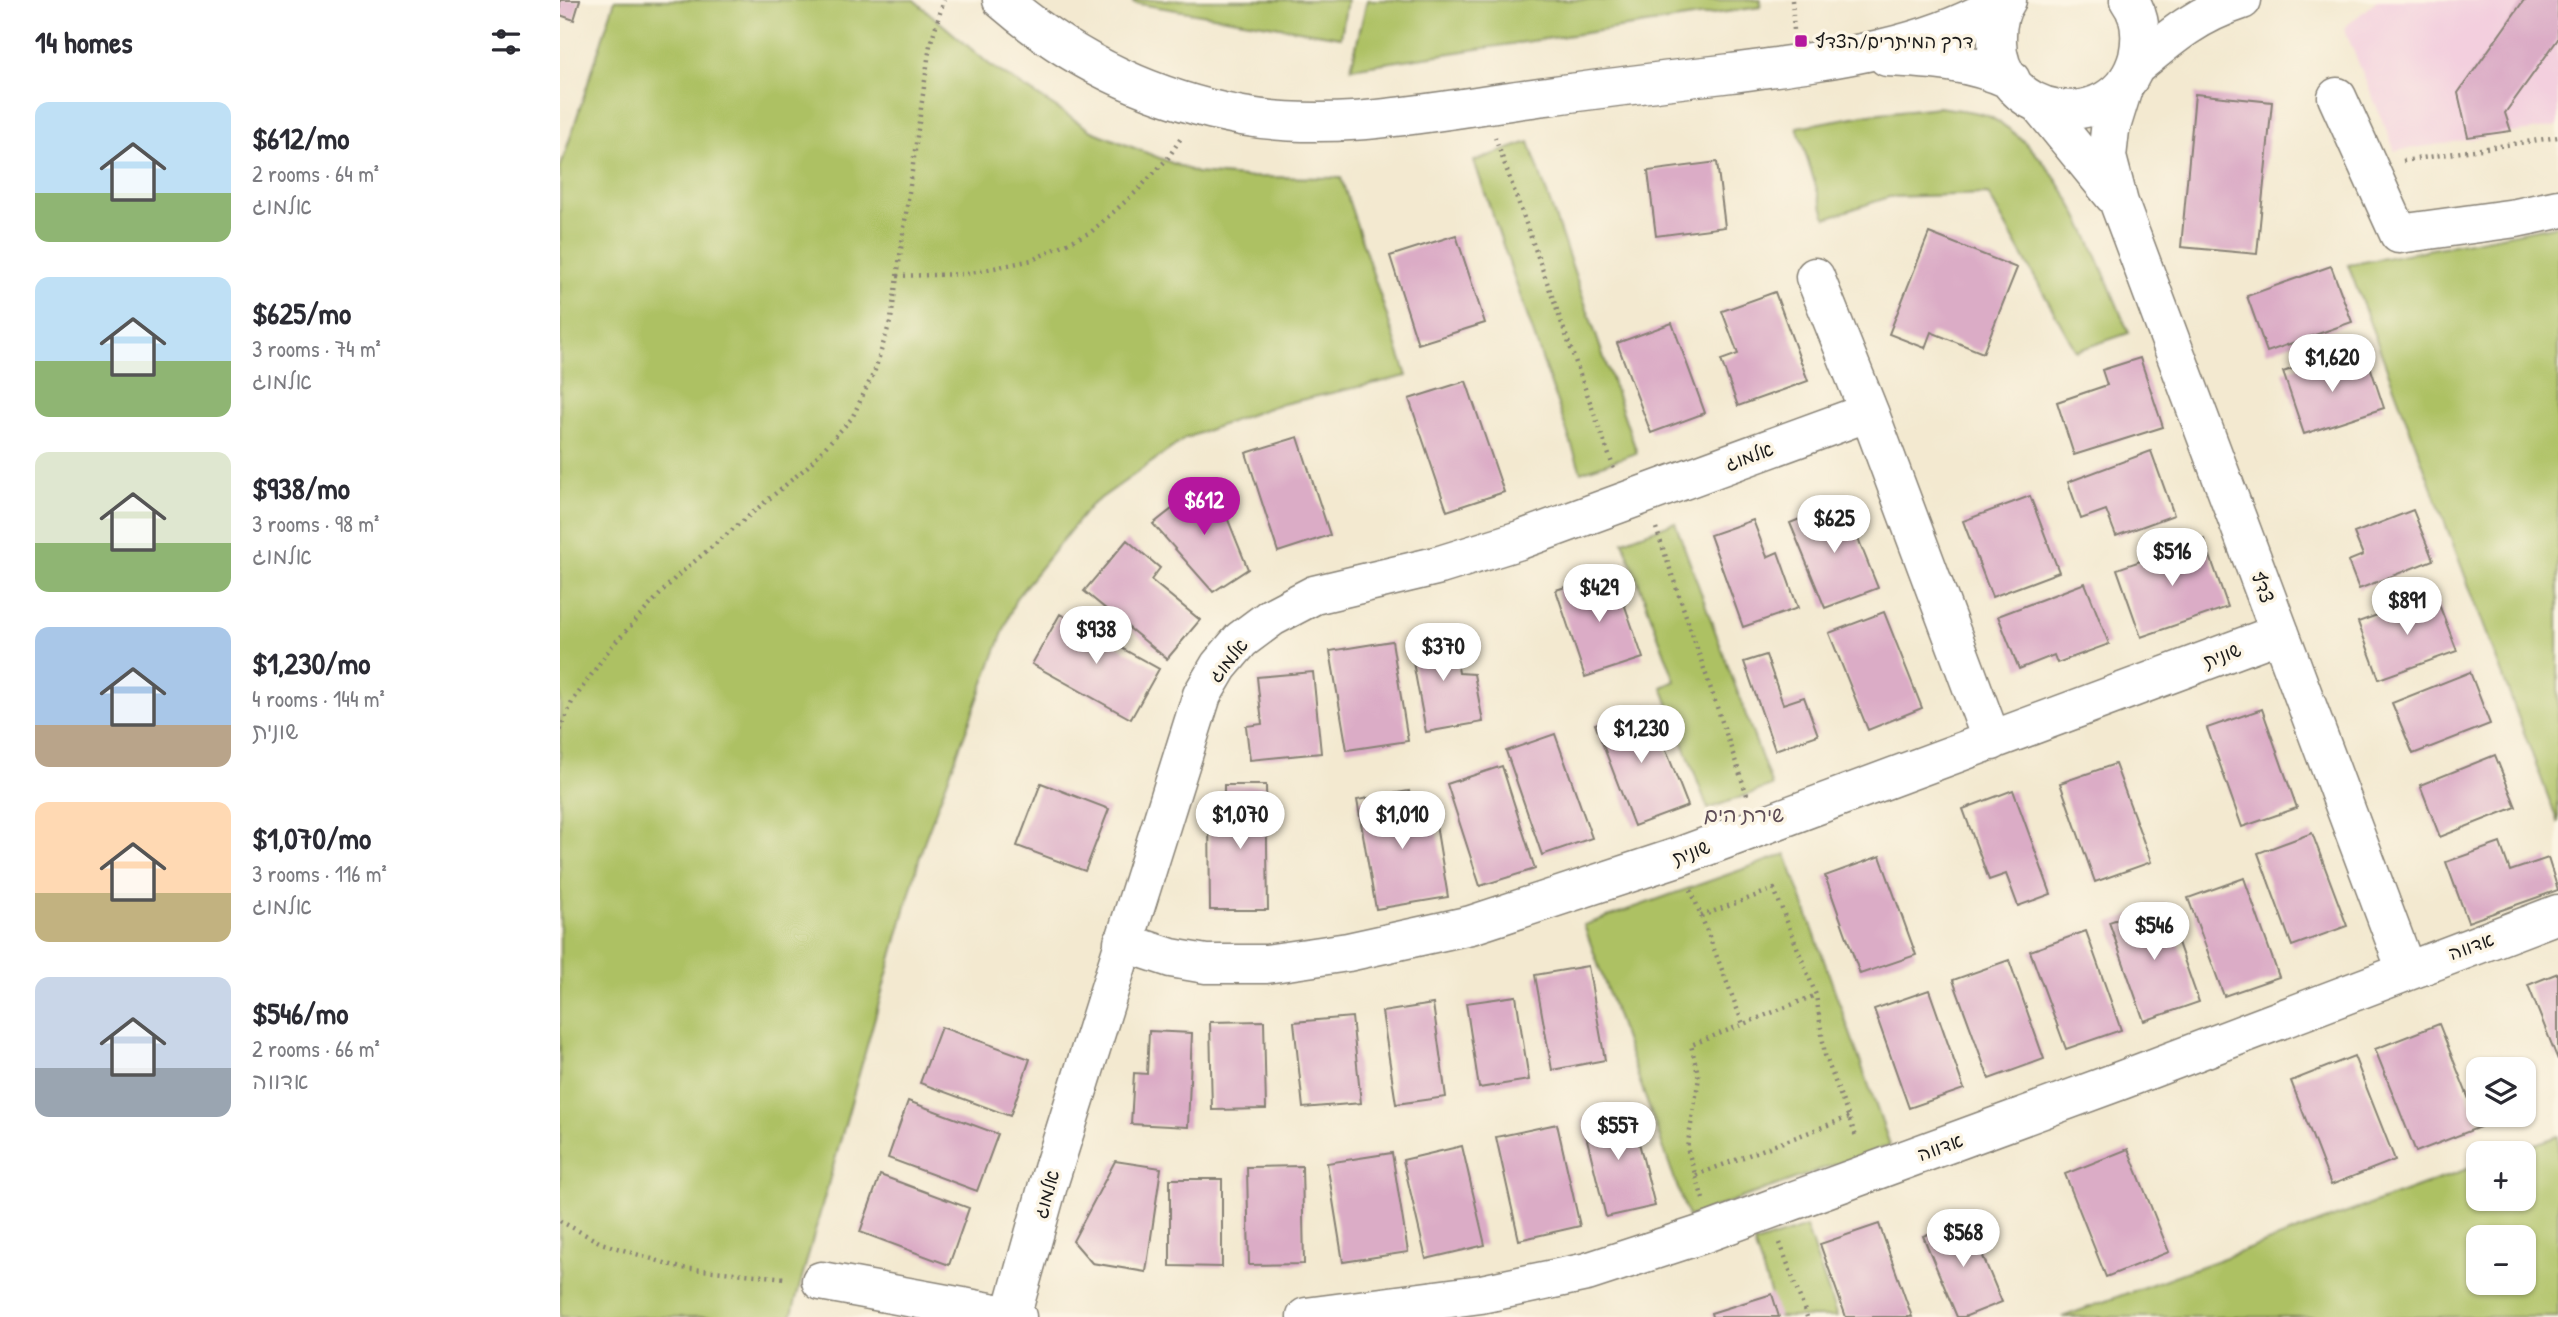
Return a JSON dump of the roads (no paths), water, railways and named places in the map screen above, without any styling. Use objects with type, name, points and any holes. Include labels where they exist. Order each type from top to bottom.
[{"type":"street","points":[[1002,0],[1052,40],[1084,60],[1163,97],[1244,117],[1298,122],[1397,116],[1866,56],[1958,63],[1988,69],[2063,111],[2088,108],[2107,99],[2129,76],[2194,20],[2242,0]]},
{"type":"street","points":[[1827,59],[1919,39],[1950,29],[2006,0]]},
{"type":"street","points":[[2006,0],[1997,24],[1996,46],[2003,70],[2025,92]]},
{"type":"street","name":"צדף","points":[[2129,0],[2140,26],[2140,47],[2110,130],[2108,158],[2119,203],[2406,970]]},
{"type":"street","name":"צדף","points":[[2025,92],[2119,203]]},
{"type":"street","points":[[2337,97],[2399,234],[2516,218],[2558,209]]},
{"type":"street","points":[[1815,277],[1869,412],[1992,741]]},
{"type":"street","name":"אלמוג","points":[[1011,1317],[1048,1185],[1202,695],[1219,666],[1241,640],[1272,617],[1314,595],[1440,565],[1520,540],[1869,412]]},
{"type":"street","name":"שונית","points":[[1123,942],[1171,958],[1206,964],[1266,964],[1348,952],[1471,925],[1678,857],[2280,634]]},
{"type":"street","name":"אדווה","points":[[1306,1317],[1481,1294],[1587,1272],[1870,1173],[2558,914]]},
{"type":"street","points":[[821,1281],[1017,1317]]},
{"type":"place","name":"דרך המיתרים/הצדף","points":[[1801,41]]},
{"type":"district","name":"שירת הים","points":[[1744,815]]}]
